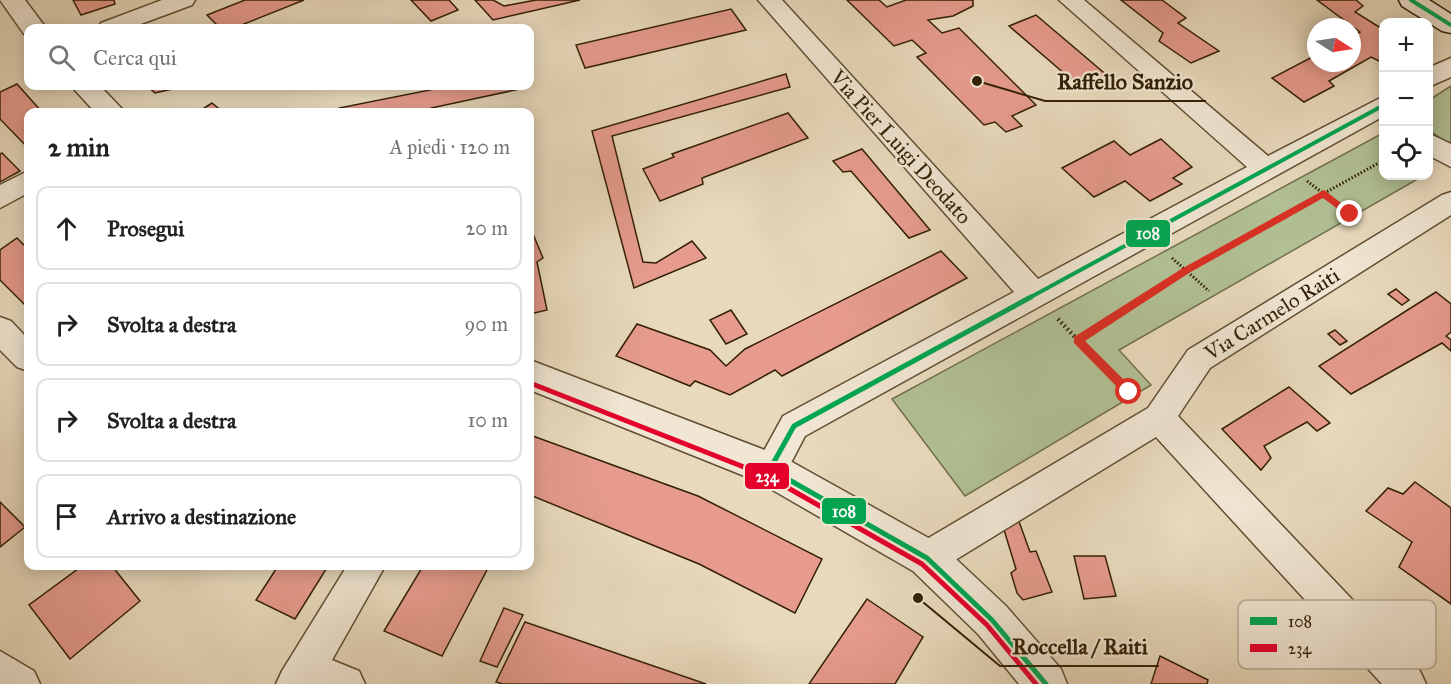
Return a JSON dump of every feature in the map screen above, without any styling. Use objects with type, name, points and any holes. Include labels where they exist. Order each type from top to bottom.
[{"type":"street","points":[[12,0],[30,24]]},
{"type":"street","points":[[120,24],[184,0]]},
{"type":"street","name":"Via Pier Luigi Deodato","points":[[769,0],[1034,295]]},
{"type":"street","points":[[1070,0],[1266,169]]},
{"type":"street","points":[[1412,0],[1451,25]]},
{"type":"street","points":[[1433,76],[1451,66]]},
{"type":"street","points":[[88,90],[107,108]]},
{"type":"street","points":[[770,469],[794,426],[1379,110]]},
{"type":"street","points":[[1433,145],[1451,157]]},
{"type":"street","points":[[0,198],[24,183]]},
{"type":"street","name":"Via Carmelo Raiti","points":[[927,558],[1159,418],[1199,359],[1451,202]]},
{"type":"street","points":[[0,330],[24,354]]},
{"type":"street","points":[[534,377],[770,469],[927,558],[992,620],[1046,684]]},
{"type":"street","points":[[1159,418],[1329,600]]},
{"type":"street","points":[[346,684],[300,676],[365,570]]},
{"type":"street","points":[[1393,669],[1407,684]]},
{"type":"street","points":[[0,670],[21,684]]},
{"type":"path","points":[[1078,340],[1186,270],[1379,162]]},
{"type":"path","points":[[1307,181],[1350,214]]},
{"type":"path","points":[[1172,258],[1209,291]]},
{"type":"path","points":[[1058,319],[1129,392]]},
{"type":"green space","points":[[1451,86],[1451,146],[1433,133],[1433,97]]},
{"type":"green space","points":[[1379,135],[1379,180],[1416,180],[1119,350],[1151,385],[965,496],[892,399]]},
{"type":"building","points":[[73,0],[114,0],[115,4],[81,15]]},
{"type":"building","points":[[245,0],[304,0],[244,24],[216,24],[207,15]]},
{"type":"building","points":[[411,0],[449,0],[458,10],[431,21]]},
{"type":"building","points":[[475,0],[493,0],[504,6],[536,0],[580,0],[493,20]]},
{"type":"building","points":[[847,0],[879,0],[887,7],[906,0],[973,0],[973,6],[953,16],[928,20],[942,33],[959,28],[1036,105],[1012,116],[1022,126],[1006,132],[995,122],[984,125],[917,57],[926,53],[912,40],[894,46]]},
{"type":"building","points":[[1121,0],[1162,0],[1186,18],[1178,23],[1219,51],[1191,63],[1159,41],[1163,33]]},
{"type":"building","points":[[1317,0],[1356,0],[1363,6],[1355,12],[1379,27],[1379,61],[1371,57],[1361,63],[1361,18],[1341,18]]},
{"type":"building","points":[[731,9],[746,30],[585,68],[576,45]]},
{"type":"building","points":[[1036,15],[1116,83],[1107,86],[1099,79],[1080,87],[1009,26]]},
{"type":"building","points":[[1307,60],[1307,72],[1345,72],[1329,81],[1334,86],[1304,102],[1272,78]]},
{"type":"building","points":[[786,74],[790,87],[612,136],[643,262],[656,263],[692,241],[706,258],[634,288],[592,131]]},
{"type":"building","points":[[17,84],[38,108],[24,108],[24,144],[0,119],[0,92]]},
{"type":"building","points":[[152,90],[168,90],[155,93]]},
{"type":"building","points":[[430,90],[515,90],[431,108],[339,108]]},
{"type":"building","points":[[212,103],[218,108],[204,108]]},
{"type":"building","points":[[788,113],[808,138],[702,178],[703,184],[660,201],[643,169],[674,157],[672,154]]},
{"type":"building","points":[[1161,139],[1192,167],[1173,178],[1182,184],[1150,201],[1125,181],[1094,197],[1062,168],[1114,141],[1130,155]]},
{"type":"building","points":[[862,149],[930,230],[909,238],[851,171],[843,172],[833,161]]},
{"type":"building","points":[[2,153],[20,171],[0,182],[0,154]]},
{"type":"building","points":[[534,236],[543,258],[537,262],[547,310],[534,313]]},
{"type":"building","points":[[17,238],[24,245],[24,304],[0,280],[0,250]]},
{"type":"building","points":[[941,251],[967,278],[782,376],[775,370],[730,395],[695,381],[690,386],[616,356],[637,324],[710,350],[726,366],[745,349]]},
{"type":"building","points":[[1396,289],[1409,300],[1402,305],[1388,294]]},
{"type":"building","points":[[1436,292],[1451,304],[1451,332],[1446,336],[1451,340],[1451,351],[1442,343],[1351,394],[1319,366]]},
{"type":"building","points":[[731,310],[747,334],[726,344],[710,320]]},
{"type":"building","points":[[1335,330],[1347,341],[1340,345],[1328,334]]},
{"type":"building","points":[[1289,387],[1330,423],[1317,431],[1307,422],[1264,446],[1271,458],[1261,470],[1222,429]]},
{"type":"building","points":[[534,436],[698,496],[822,559],[795,613],[699,564],[534,497]]},
{"type":"building","points":[[1415,482],[1451,508],[1451,604],[1399,567],[1412,542],[1366,511],[1388,488],[1403,494]]},
{"type":"building","points":[[0,502],[24,528],[0,547]]},
{"type":"building","points":[[1017,516],[1030,552],[1036,551],[1052,592],[1023,600],[1017,593],[1011,573],[1016,569],[1001,520]]},
{"type":"building","points":[[1074,556],[1105,556],[1116,596],[1084,599]]},
{"type":"building","points":[[77,570],[115,570],[140,601],[70,659],[29,605]]},
{"type":"building","points":[[275,570],[326,570],[295,619],[256,600]]},
{"type":"building","points":[[421,570],[487,570],[442,656],[384,631]]},
{"type":"building","points":[[867,599],[923,637],[895,684],[809,684]]},
{"type":"building","points":[[504,608],[523,615],[497,667],[480,661]]},
{"type":"building","points":[[525,622],[706,684],[503,684],[496,682]]},
{"type":"building","points":[[1160,656],[1208,680],[1207,684],[1151,684]]},
{"type":"transit line","name":"108","points":[[1411,0],[1451,25]]},
{"type":"transit line","name":"108","points":[[1046,684],[992,620],[927,558],[770,469],[794,426],[1379,108]]},
{"type":"transit line","name":"234","points":[[534,385],[767,476],[922,564],[987,625],[1036,684]]},
{"type":"place","name":"Raffello Sanzio","points":[[977,81]]},
{"type":"place","name":"Roccella / Raiti","points":[[918,598]]},
{"type":"route","points":[[1129,392],[1078,340],[1186,270],[1324,194],[1350,214]]}]
